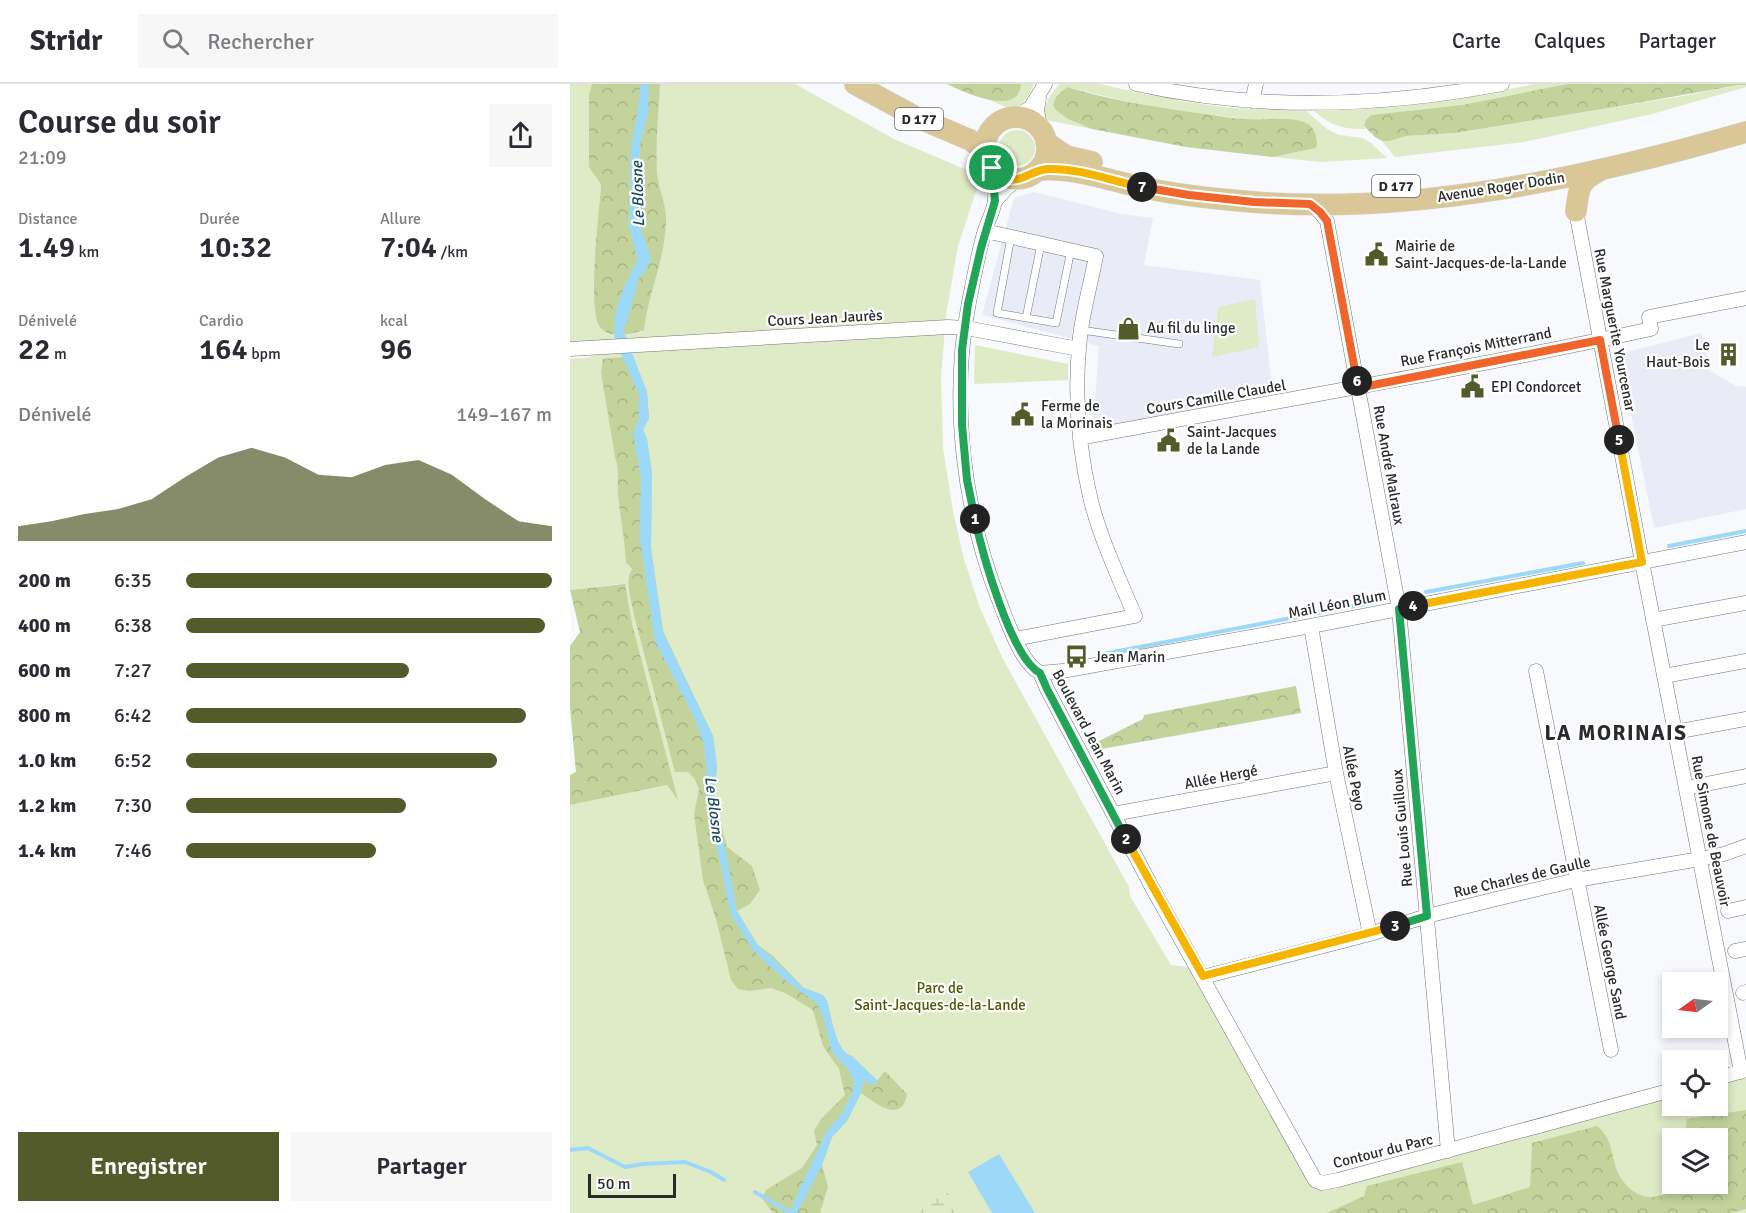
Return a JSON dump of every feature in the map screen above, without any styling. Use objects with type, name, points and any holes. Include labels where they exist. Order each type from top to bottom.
[{"type":"main road","name":"D 177","points":[[855,84],[914,116],[970,140],[989,159]]},
{"type":"main road","name":"D 177","points":[[884,84],[965,123],[994,126]]},
{"type":"main road","points":[[1017,117],[1030,120],[1043,135],[1045,159],[1038,170],[1027,177],[1018,179],[1004,177],[989,159],[987,137],[994,126],[1005,119],[1017,117]]},
{"type":"main road","name":"Avenue Roger Dodin","points":[[1043,135],[1066,156],[1166,177],[1257,188],[1340,189],[1462,179],[1548,166],[1627,149],[1746,118]]},
{"type":"main road","name":"Avenue Roger Dodin","points":[[1038,170],[1070,171],[1138,187],[1254,202],[1310,204],[1396,200],[1522,185],[1602,170],[1746,132]]},
{"type":"main road","points":[[1576,211],[1579,188],[1585,178],[1602,170]]},
{"type":"street","points":[[1136,84],[1176,93],[1252,101],[1347,102],[1408,98],[1502,84]]},
{"type":"street","points":[[1252,101],[1256,84]]},
{"type":"street","points":[[1017,117],[1031,107],[1042,90]]},
{"type":"street","points":[[1042,90],[1037,110],[1043,135]]},
{"type":"street","name":"Boulevard Jean Marin","points":[[989,159],[995,201]]},
{"type":"street","name":"Boulevard Jean Marin","points":[[1018,179],[995,201],[985,231],[968,304],[962,350],[962,425],[967,480],[980,542],[991,579],[1015,639],[1033,669],[1040,673],[1154,891],[1206,981]]},
{"type":"street","name":"Rue André Malraux","points":[[1310,204],[1327,221],[1399,609]]},
{"type":"street","name":"Rue Marguerite Yourcenar","points":[[1576,211],[1642,562]]},
{"type":"street","points":[[985,231],[1096,256],[1079,348],[1080,438],[1091,502],[1109,556],[1135,616],[1015,639]]},
{"type":"street","name":"Rue François Mitterrand","points":[[1358,388],[1600,340],[1651,328],[1649,317],[1746,298]]},
{"type":"street","name":"Cours Jean Jaurès","points":[[570,349],[966,328],[1079,348]]},
{"type":"street","name":"Cours Camille Claudel","points":[[1080,438],[1358,388]]},
{"type":"street","name":"Mail Léon Blum","points":[[1040,673],[1311,626],[1746,542]]},
{"type":"street","name":"Rue Simone de Beauvoir","points":[[1642,562],[1700,859],[1721,913],[1732,952],[1738,994],[1743,1071]]},
{"type":"street","points":[[1653,620],[1746,603]]},
{"type":"street","name":"Rue Louis Guilloux","points":[[1399,609],[1448,1151]]},
{"type":"street","name":"Allée Peyo","points":[[1311,626],[1336,772],[1370,934]]},
{"type":"street","points":[[1664,676],[1746,661]]},
{"type":"street","name":"Allée George Sand","points":[[1536,671],[1611,1050]]},
{"type":"street","points":[[1675,732],[1746,719]]},
{"type":"street","name":"Allée Hergé","points":[[1113,814],[1336,772]]},
{"type":"street","points":[[1686,788],[1746,776]]},
{"type":"street","name":"Rue Charles de Gaulle","points":[[1206,981],[1427,916],[1576,880],[1700,859],[1746,846]]},
{"type":"street","points":[[1721,913],[1746,908]]},
{"type":"street","name":"Contour du Parc","points":[[1206,981],[1315,1180],[1322,1183],[1662,1093]]},
{"type":"street","points":[[1728,1075],[1743,1071]]},
{"type":"lane","points":[[1011,237],[997,313],[1056,323],[1071,250]]},
{"type":"lane","points":[[1026,318],[1041,244]]},
{"type":"lane","points":[[1081,330],[1179,345]]},
{"type":"shaded area","points":[[1034,192],[1121,214],[1153,218],[1144,265],[1260,280],[1273,394],[1093,429],[1099,346],[982,315],[1014,198]]},
{"type":"shaded area","points":[[1701,333],[1706,346],[1710,371],[1736,386],[1746,387],[1746,509],[1654,528],[1619,354]]},
{"type":"green space","name":"Parc de Saint-Jacques-de-la-Lande","points":[[570,84],[795,84],[894,139],[981,176],[958,246],[946,315],[941,378],[943,448],[953,511],[964,559],[980,608],[1003,659],[1129,887],[1130,896],[1171,965],[1198,968],[1315,1180],[1662,1093],[1662,1116],[1728,1116],[1728,1075],[1746,1070],[1746,1213],[570,1213],[570,805],[667,785],[620,584],[570,590],[570,359],[591,357],[590,348],[570,349]]},
{"type":"green space","points":[[592,84],[660,84],[657,161],[666,216],[665,236],[644,330],[627,334],[615,335],[604,331],[596,317],[594,282],[601,184],[589,167],[589,95]]},
{"type":"green space","points":[[947,84],[1021,84],[1018,94],[1011,99],[1001,101],[989,100]]},
{"type":"green space","points":[[1021,84],[1034,84],[1023,103],[1012,110],[985,98],[1008,100],[1017,95]]},
{"type":"green space","points":[[1060,84],[1100,84],[1148,95],[1155,93],[1179,101],[1232,108],[1306,111],[1327,129],[1339,135],[1362,138],[1387,158],[1321,162],[1273,157],[1315,148],[1317,137],[1300,121],[1246,119],[1149,107],[1067,87],[1068,119],[1092,129],[1046,120],[1045,110],[1048,100]]},
{"type":"green space","points":[[1535,84],[1567,84],[1462,105],[1371,115],[1364,126],[1365,129],[1338,126],[1314,111],[1372,109],[1408,102],[1475,96]]},
{"type":"green space","points":[[1567,84],[1746,85],[1455,133],[1406,136],[1389,141],[1382,141],[1375,137],[1364,126],[1371,115],[1462,105]]},
{"type":"green space","points":[[1746,85],[1746,87],[1652,114],[1524,142],[1395,157],[1382,141],[1406,136],[1455,133]]},
{"type":"green space","points":[[1067,87],[1148,106],[1181,111],[1236,118],[1287,119],[1302,122],[1313,129],[1317,145],[1316,148],[1273,157],[1186,147],[1092,129],[1068,119],[1053,105],[1056,97]]},
{"type":"green space","points":[[1017,130],[1030,135],[1035,148],[1030,161],[1017,166],[1004,161],[999,148],[1004,135]]},
{"type":"green space","points":[[1255,299],[1259,347],[1212,357],[1218,307]]},
{"type":"green space","points":[[975,345],[1068,364],[1068,380],[974,384]]},
{"type":"green space","points":[[632,356],[647,392],[649,418],[643,430],[647,439],[652,473],[651,548],[663,631],[713,736],[717,767],[714,795],[727,847],[752,866],[760,890],[750,904],[737,911],[757,944],[773,956],[804,988],[823,995],[827,1001],[838,1041],[846,1053],[877,1081],[885,1071],[907,1094],[900,1108],[894,1110],[880,1106],[861,1093],[847,1121],[832,1137],[822,1165],[828,1187],[820,1213],[773,1213],[762,1198],[766,1190],[802,1168],[817,1145],[814,1131],[821,1119],[845,1095],[839,1069],[823,1046],[813,1010],[785,993],[771,988],[749,991],[738,989],[731,980],[716,919],[703,880],[694,814],[699,789],[688,772],[675,772],[630,598],[629,579],[632,569],[626,562],[617,466],[601,372],[603,359]]},
{"type":"green space","points":[[625,584],[632,624],[678,800],[667,785],[570,805],[570,775],[576,772],[570,707],[570,646],[580,632],[570,590]]},
{"type":"green space","points":[[1296,686],[1301,713],[1096,750],[1095,743],[1143,719],[1144,715]]},
{"type":"green space","points":[[1746,1110],[1746,1209],[1731,1213],[1327,1213],[1364,1196],[1367,1186],[1462,1162],[1473,1205],[1530,1187],[1532,1143],[1597,1126],[1609,1142],[1621,1178],[1636,1193],[1646,1197],[1665,1194],[1728,1194],[1728,1128],[1686,1128],[1687,1119],[1728,1116],[1728,1113]]},
{"type":"green space","points":[[943,1185],[960,1213],[902,1213]]},
{"type":"water","name":"Le Blosne","points":[[641,84],[649,84],[648,113],[640,145],[641,224],[651,257],[648,267],[639,278],[623,329],[647,392],[649,418],[643,430],[647,439],[652,473],[651,548],[663,632],[713,736],[717,767],[714,791],[737,911],[757,944],[804,988],[823,995],[842,1048],[878,1081],[876,1085],[863,1081],[861,1093],[847,1121],[832,1137],[822,1165],[797,1213],[790,1213],[792,1206],[826,1132],[841,1115],[852,1094],[854,1081],[849,1071],[832,1052],[824,1019],[817,1003],[786,981],[754,951],[731,915],[706,793],[704,745],[696,721],[655,641],[640,539],[641,477],[633,433],[639,418],[639,394],[615,340],[614,330],[620,298],[638,260],[629,227],[631,147]]},
{"type":"water","points":[[999,1154],[1035,1213],[992,1213],[968,1172]]},
{"type":"waterway","points":[[1669,546],[1746,531]]},
{"type":"waterway","points":[[1426,592],[1583,563]]},
{"type":"waterway","points":[[1103,654],[1375,602]]},
{"type":"waterway","points":[[570,1150],[588,1148],[625,1167],[685,1162],[711,1172],[724,1180]]},
{"type":"waterway","points":[[755,1192],[791,1213]]},
{"type":"place","name":"Mairie de Saint-Jacques-de-la-Lande","points":[[1377,255]]},
{"type":"place","name":"Au fil du linge","points":[[1129,328]]},
{"type":"place","name":"Le Haut-Bois","points":[[1728,354]]},
{"type":"place","name":"EPI Condorcet","points":[[1473,387]]},
{"type":"place","name":"Ferme de la Morinais","points":[[1023,415]]},
{"type":"place","name":"Saint-Jacques de la Lande","points":[[1169,441]]},
{"type":"place","name":"Jean Marin","points":[[1076,657]]},
{"type":"district","name":"LA MORINAIS","points":[[1616,733]]},
{"type":"route","points":[[992,168],[999,175],[1013,179],[1031,176],[1038,170],[1056,169],[1138,187],[1189,195],[1254,202],[1310,204],[1327,221],[1358,388],[1600,340],[1642,562],[1399,609],[1427,916],[1370,934],[1203,976],[1154,891],[1040,673],[1033,669],[1015,639],[991,579],[980,542],[970,498],[965,459],[961,381],[962,350],[968,304],[985,231],[995,201],[992,168]]}]
